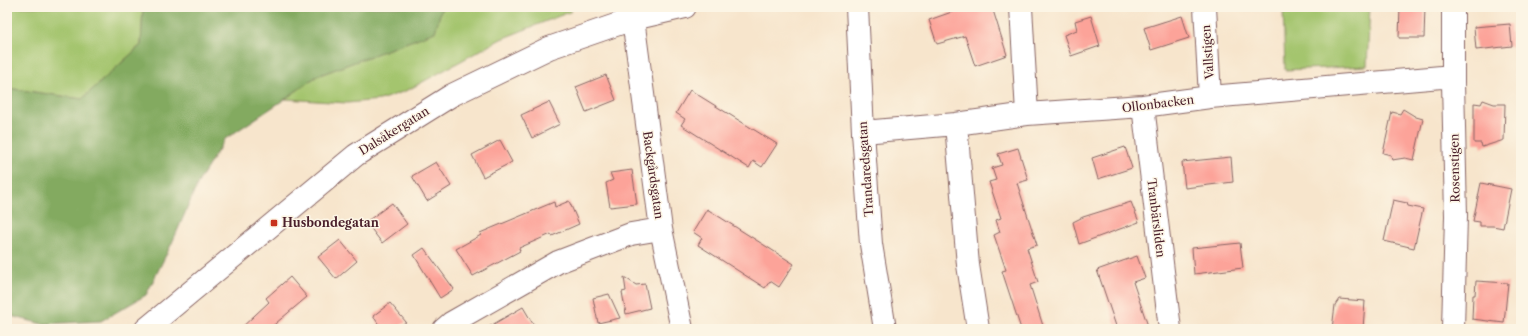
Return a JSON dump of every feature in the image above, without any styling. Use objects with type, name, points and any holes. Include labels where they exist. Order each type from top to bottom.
[{"type":"street","name":"Dalsåkergatan","points":[[146,329],[356,155],[452,95],[549,48],[633,19],[685,7]]},
{"type":"street","name":"Trandaredsgatan","points":[[857,7],[863,132],[871,244],[885,329]]},
{"type":"street","points":[[1021,7],[1028,114]]},
{"type":"street","name":"Vallstigen","points":[[1205,7],[1210,97]]},
{"type":"street","name":"Rosenstigen","points":[[1453,7],[1452,76],[1456,216],[1453,329]]},
{"type":"street","name":"Backgårdsgatan","points":[[633,19],[661,229],[682,329]]},
{"type":"street","name":"Ollonbacken","points":[[863,132],[956,124],[1028,114],[1143,106],[1210,97],[1452,76]]},
{"type":"street","name":"Tranbärsliden","points":[[1143,106],[1170,329]]},
{"type":"street","points":[[956,124],[968,265],[978,329]]},
{"type":"street","points":[[444,329],[451,323],[558,262],[631,234],[661,229]]},
{"type":"green space","points":[[8,7],[143,7],[141,45],[82,99],[7,89]]},
{"type":"green space","points":[[143,7],[442,7],[435,32],[317,76],[225,139],[199,181],[172,243],[146,295],[101,321],[42,324],[7,315],[7,89],[82,99],[141,45]]},
{"type":"green space","points":[[442,7],[566,7],[572,11],[501,39],[408,90],[380,100],[347,103],[285,99],[317,76],[434,32]]},
{"type":"green space","points":[[1283,7],[1370,7],[1367,66],[1285,70]]},
{"type":"building","points":[[966,7],[992,7],[1007,55],[975,66],[965,36],[937,44],[929,20]]},
{"type":"building","points":[[1400,7],[1425,7],[1424,38],[1399,38]]},
{"type":"building","points":[[1091,16],[1100,46],[1071,56],[1064,35],[1077,30],[1075,21]]},
{"type":"building","points":[[1182,16],[1189,38],[1151,50],[1144,28]]},
{"type":"building","points":[[1510,24],[1512,46],[1476,50],[1474,27]]},
{"type":"building","points":[[606,75],[616,100],[586,112],[576,87]]},
{"type":"building","points":[[690,90],[777,144],[762,167],[753,161],[749,168],[681,125],[685,119],[676,113]]},
{"type":"building","points":[[1483,100],[1494,104],[1505,104],[1504,140],[1482,147],[1481,143],[1474,143],[1474,103],[1481,104]]},
{"type":"building","points":[[549,102],[560,124],[532,138],[521,115]]},
{"type":"building","points":[[1403,109],[1416,117],[1423,119],[1414,160],[1405,158],[1392,160],[1391,155],[1383,153],[1392,112],[1400,114]]},
{"type":"building","points":[[500,140],[512,162],[483,177],[472,155]]},
{"type":"building","points":[[1125,147],[1132,168],[1098,179],[1092,158]]},
{"type":"building","points":[[1018,148],[1028,180],[1017,183],[1037,245],[1027,248],[1038,282],[1030,285],[1044,329],[1021,329],[1002,271],[1006,270],[994,235],[1000,232],[996,220],[1001,218],[989,182],[996,180],[992,168],[1002,165],[998,154]]},
{"type":"building","points":[[1231,157],[1233,182],[1185,188],[1182,162]]},
{"type":"building","points":[[436,162],[451,186],[427,201],[412,176]]},
{"type":"building","points":[[632,170],[637,204],[610,207],[606,183],[613,180],[610,173]]},
{"type":"building","points":[[1481,183],[1511,189],[1503,228],[1480,226],[1480,222],[1473,221]]},
{"type":"building","points":[[1393,200],[1407,203],[1408,206],[1423,209],[1414,248],[1384,241]]},
{"type":"building","points":[[569,201],[579,224],[519,248],[520,251],[473,276],[456,249],[481,235],[480,233],[554,202],[555,207]]},
{"type":"building","points":[[1131,202],[1139,222],[1079,244],[1073,222],[1083,217]]},
{"type":"building","points":[[392,203],[407,224],[382,243],[366,222]]},
{"type":"building","points":[[707,209],[794,264],[779,287],[770,281],[765,288],[698,245],[702,238],[693,232]]},
{"type":"building","points":[[340,240],[357,261],[336,279],[318,257]]},
{"type":"building","points":[[1240,243],[1243,268],[1194,274],[1192,248]]},
{"type":"building","points":[[424,248],[454,289],[440,298],[414,255]]},
{"type":"building","points":[[1137,256],[1145,278],[1133,282],[1149,329],[1117,329],[1097,270]]},
{"type":"building","points":[[290,277],[307,297],[269,329],[240,329],[269,302],[266,298]]},
{"type":"building","points":[[624,277],[636,285],[645,284],[650,308],[626,314],[622,292],[626,291]]},
{"type":"building","points":[[1476,281],[1508,283],[1504,323],[1472,319],[1473,295],[1475,295]]},
{"type":"building","points":[[609,294],[620,318],[598,323],[593,298]]},
{"type":"building","points":[[1339,299],[1365,301],[1363,329],[1332,329],[1335,305]]},
{"type":"building","points":[[390,303],[406,322],[396,329],[382,329],[373,316]]},
{"type":"building","points":[[523,307],[536,329],[485,329]]},
{"type":"place","name":"Husbondegatan","points":[[274,223]]}]
